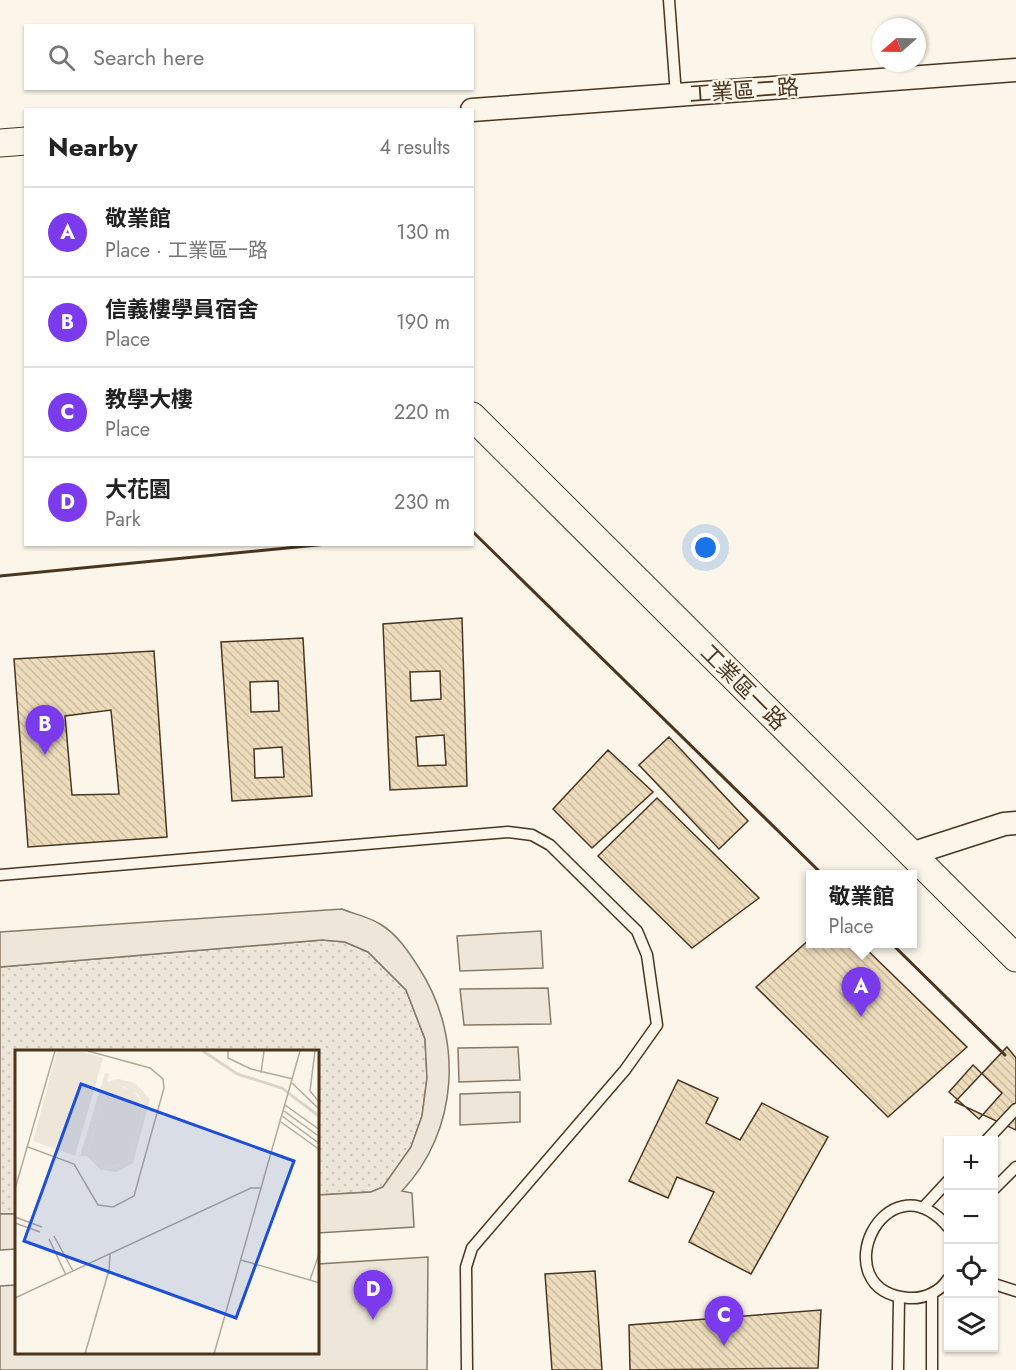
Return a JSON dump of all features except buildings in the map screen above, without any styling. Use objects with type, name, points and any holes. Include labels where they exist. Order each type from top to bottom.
[{"type":"street","name":"工業區二路","points":[[474,110],[1016,70]]},
{"type":"street","points":[[0,142],[24,141]]},
{"type":"street","name":"工業區一路","points":[[474,418],[1016,958]]},
{"type":"street","points":[[911,854],[1004,824],[1016,823]]},
{"type":"lane","points":[[669,0],[676,95]]},
{"type":"lane","points":[[0,875],[508,832],[532,835],[550,845],[637,931],[647,955],[657,1025],[625,1070],[472,1248],[465,1267],[466,1370]]},
{"type":"lane","points":[[991,1136],[1016,1109]]},
{"type":"lane","points":[[998,1184],[1016,1167]]},
{"type":"lane","points":[[923,1208],[944,1185]]},
{"type":"lane","points":[[944,1222],[939,1216],[923,1208],[905,1207],[888,1212],[875,1224],[867,1240],[865,1258],[871,1275],[883,1289],[899,1297],[917,1299],[932,1294],[944,1283]]},
{"type":"lane","points":[[998,1286],[1016,1291]]},
{"type":"lane","points":[[932,1294],[932,1370]]},
{"type":"lane","points":[[898,1370],[899,1297]]},
{"type":"shaded area","points":[[342,909],[366,917],[386,928],[407,950],[434,995],[443,1024],[448,1053],[449,1083],[444,1112],[435,1141],[421,1167],[402,1191],[412,1193],[414,1227],[320,1233],[320,1195],[371,1192],[383,1187],[411,1147],[422,1116],[427,1078],[425,1039],[406,990],[368,952],[345,942],[322,940],[0,967],[0,932]]},
{"type":"shaded area","points":[[541,931],[543,968],[460,971],[457,936]]},
{"type":"shaded area","points":[[322,940],[345,942],[368,952],[406,990],[425,1039],[427,1078],[422,1116],[411,1147],[383,1187],[371,1192],[320,1195],[320,1050],[15,1050],[15,1214],[0,1214],[0,967]]},
{"type":"shaded area","points":[[548,988],[551,1024],[464,1025],[460,989]]},
{"type":"shaded area","points":[[518,1047],[520,1080],[459,1082],[458,1048]]},
{"type":"shaded area","points":[[520,1092],[520,1122],[460,1125],[460,1094]]},
{"type":"shaded area","points":[[0,1214],[15,1214],[15,1249],[0,1250]]},
{"type":"shaded area","points":[[428,1257],[427,1370],[0,1370],[0,1286],[15,1285],[15,1355],[320,1355],[320,1264]]},
{"type":"wall","points":[[474,533],[818,870]]},
{"type":"wall","points":[[0,576],[307,546]]},
{"type":"wall","points":[[896,948],[1005,1055]]},
{"type":"place","name":"信義樓學員宿舍","points":[[45,755]]},
{"type":"place","name":"敬業館","points":[[861,1017]]},
{"type":"place","name":"大花園","points":[[373,1320]]},
{"type":"place","name":"教學大樓","points":[[724,1346]]}]
